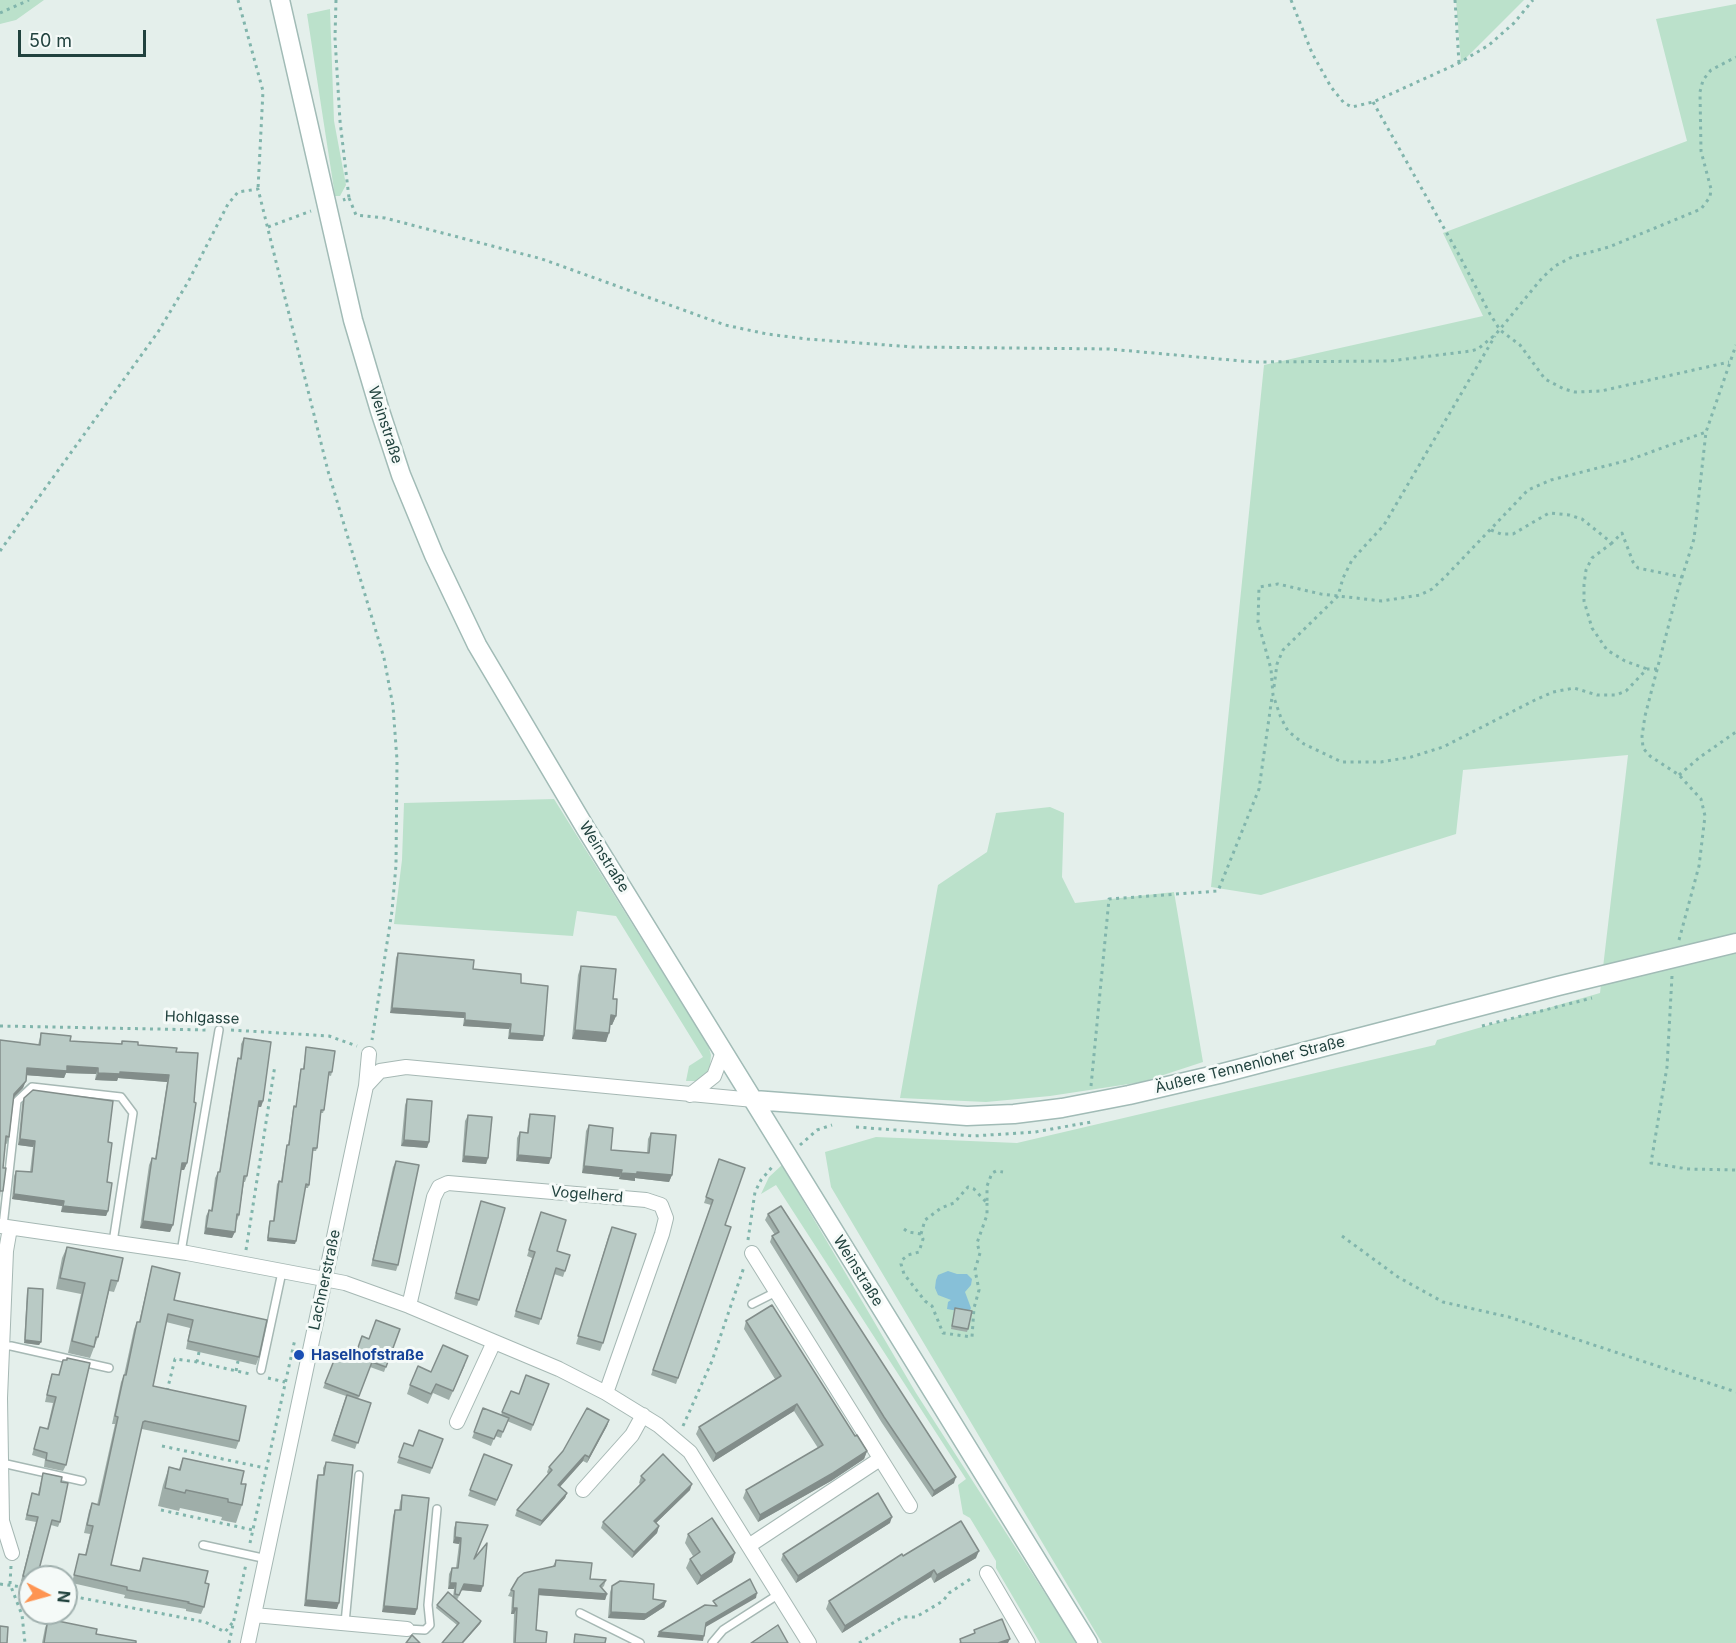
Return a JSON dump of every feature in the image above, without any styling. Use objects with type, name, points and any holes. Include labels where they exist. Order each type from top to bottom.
[{"type":"main road","name":"Weinstraße","points":[[280,0],[353,320],[380,411],[401,475],[434,555],[477,645],[586,829],[1088,1643]]},
{"type":"main road","name":"Äußere Tennenloher Straße","points":[[754,1100],[967,1116],[1014,1114],[1090,1102],[1219,1074],[1558,986],[1736,943]]},
{"type":"street","points":[[690,1095],[714,1076],[723,1052]]},
{"type":"street","name":"Lachnerstraße","points":[[248,1643],[366,1086],[369,1054]]},
{"type":"street","points":[[366,1086],[380,1071],[406,1067],[754,1100]]},
{"type":"street","name":"Vogelherd","points":[[409,1306],[434,1197],[439,1187],[448,1183],[646,1200],[661,1205],[666,1218],[662,1234],[606,1393]]},
{"type":"street","points":[[12,1553],[2,1521],[0,1398],[6,1251],[4,1227],[181,1252],[345,1283],[409,1306],[559,1369],[606,1393],[676,1438],[690,1452],[704,1471],[809,1643]]},
{"type":"street","points":[[748,1252],[776,1292],[909,1506]]},
{"type":"street","points":[[457,1422],[494,1342]]},
{"type":"street","points":[[583,1490],[632,1435],[643,1415]]},
{"type":"street","points":[[750,1545],[880,1459]]},
{"type":"street","points":[[987,1573],[1028,1643]]},
{"type":"street","points":[[254,1615],[407,1629]]},
{"type":"lane","points":[[181,1252],[219,1030]]},
{"type":"lane","points":[[4,1227],[17,1101],[32,1087],[121,1097],[133,1113],[113,1242]]},
{"type":"lane","points":[[261,1374],[282,1272]]},
{"type":"lane","points":[[752,1304],[776,1292]]},
{"type":"lane","points":[[2,1346],[11,1346],[109,1368]]},
{"type":"lane","points":[[2,1463],[82,1481]]},
{"type":"lane","points":[[345,1623],[359,1475]]},
{"type":"lane","points":[[407,1629],[425,1630],[430,1625],[428,1605],[437,1509]]},
{"type":"lane","points":[[203,1545],[267,1559]]},
{"type":"lane","points":[[712,1643],[723,1630],[779,1594]]},
{"type":"lane","points":[[580,1613],[640,1643]]},
{"type":"path","points":[[0,13],[28,0]]},
{"type":"path","points":[[238,0],[263,91],[258,189],[328,471],[384,658],[393,706],[397,779],[396,865],[392,911],[369,1054]]},
{"type":"path","points":[[336,0],[340,121],[349,198],[356,215],[385,218],[542,260],[725,325],[766,334],[913,347],[1109,349],[1253,362],[1380,361],[1478,349],[1500,330],[1542,278],[1556,266],[1572,256],[1609,247],[1701,209],[1707,204],[1711,189],[1701,151],[1700,92],[1703,80],[1711,70],[1736,57]]},
{"type":"path","points":[[1291,0],[1312,53],[1331,87],[1344,103],[1353,107],[1372,102],[1459,63],[1489,45],[1514,23],[1533,0]]},
{"type":"path","points":[[1455,0],[1459,63]]},
{"type":"path","points":[[1372,102],[1500,330],[1520,345],[1545,379],[1575,392],[1601,391],[1729,362]]},
{"type":"path","points":[[0,550],[158,332],[188,282],[228,204],[238,192],[258,189]]},
{"type":"path","points":[[328,205],[349,198]]},
{"type":"path","points":[[268,227],[305,213]]},
{"type":"path","points":[[1090,1102],[1109,899],[1218,891],[1259,789],[1277,664],[1282,650],[1338,596],[1342,578],[1352,560],[1384,525],[1496,334]]},
{"type":"path","points":[[1736,345],[1706,432],[1694,539],[1657,669],[1642,736],[1643,748],[1650,756],[1680,775],[1701,799],[1705,816],[1699,866],[1674,959],[1667,1067],[1651,1163],[1688,1169],[1736,1170]]},
{"type":"path","points":[[1647,669],[1626,691],[1616,695],[1597,695],[1574,688],[1553,692],[1443,747],[1412,757],[1381,762],[1342,762],[1304,744],[1288,731],[1273,695],[1270,669],[1258,622],[1259,587],[1278,584],[1338,596],[1382,601],[1420,595],[1432,589],[1444,578],[1528,490],[1537,485],[1629,460],[1706,432]]},
{"type":"path","points":[[1490,530],[1501,534],[1513,534],[1549,513],[1559,514],[1582,519],[1612,543]]},
{"type":"path","points":[[1657,669],[1647,669],[1625,661],[1607,650],[1592,627],[1584,601],[1586,570],[1592,558],[1622,532],[1633,562],[1638,568],[1682,577]]},
{"type":"path","points":[[1680,775],[1700,757],[1736,732]]},
{"type":"path","name":"Hohlgasse","points":[[0,1026],[219,1030],[329,1036],[357,1046],[369,1054]]},
{"type":"path","points":[[244,1264],[275,1065]]},
{"type":"path","points":[[676,1438],[686,1421],[728,1320],[748,1252],[755,1192],[772,1166],[787,1156]]},
{"type":"path","points":[[987,1203],[974,1189],[968,1187],[954,1203],[940,1208],[925,1220],[921,1234],[923,1244],[919,1252],[904,1256],[900,1264],[919,1294],[932,1306],[944,1333],[972,1337],[974,1308],[980,1290],[975,1270],[980,1253],[977,1243],[987,1215],[987,1203],[987,1186],[992,1173],[1003,1172]]},
{"type":"path","points":[[904,1229],[921,1234]]},
{"type":"path","points":[[1342,1236],[1398,1277],[1443,1302],[1509,1317],[1736,1392]]},
{"type":"path","points":[[229,1643],[295,1338]]},
{"type":"path","points":[[197,1362],[199,1352]]},
{"type":"path","points":[[167,1392],[175,1359],[261,1374],[285,1382]]},
{"type":"path","points":[[236,1371],[238,1361]]},
{"type":"path","points":[[162,1446],[266,1468]]},
{"type":"path","points":[[161,1510],[253,1530]]},
{"type":"path","points":[[859,1643],[903,1617],[916,1617],[982,1573],[987,1573]]},
{"type":"path","points":[[0,1584],[18,1586]]},
{"type":"path","points":[[10,1584],[22,1615],[25,1643]]},
{"type":"path","points":[[78,1597],[205,1622],[225,1632],[235,1620],[254,1615]]},
{"type":"green space","points":[[0,0],[44,0],[16,20],[0,24]]},
{"type":"green space","points":[[1456,0],[1524,0],[1461,63]]},
{"type":"green space","points":[[1736,4],[1736,1643],[1102,1643],[831,1187],[825,1152],[876,1137],[1017,1143],[1435,1045],[1437,1040],[1600,993],[1628,755],[1463,770],[1456,834],[1261,895],[1211,887],[1264,365],[1483,316],[1443,233],[1687,141],[1656,19]]},
{"type":"green space","points":[[330,9],[334,121],[346,185],[340,196],[335,196],[307,14]]},
{"type":"green space","points":[[554,799],[708,1045],[711,1055],[710,1066],[705,1076],[696,1081],[686,1081],[689,1066],[703,1057],[616,916],[577,911],[573,936],[394,924],[402,860],[404,803]]},
{"type":"green space","points":[[1050,807],[1064,813],[1062,877],[1075,903],[1174,892],[1203,1062],[1142,1082],[1050,1096],[986,1102],[900,1098],[938,885],[987,852],[996,813]]},
{"type":"green space","points":[[782,1165],[916,1393],[1077,1643],[1040,1643],[996,1568],[996,1561],[970,1518],[963,1514],[958,1485],[966,1479],[776,1185],[761,1194],[769,1177]]},
{"type":"water","points":[[948,1271],[967,1274],[972,1279],[971,1285],[965,1292],[971,1308],[969,1313],[947,1309],[948,1302],[951,1300],[938,1295],[935,1288],[938,1275]]},
{"type":"building","points":[[398,953],[474,960],[473,969],[521,974],[521,983],[548,986],[544,1036],[510,1033],[511,1024],[465,1020],[465,1013],[392,1008]]},
{"type":"building","points":[[581,966],[616,969],[613,999],[617,999],[616,1016],[611,1015],[609,1033],[575,1030]]},
{"type":"building","points":[[41,1033],[71,1036],[70,1041],[122,1044],[122,1041],[138,1042],[138,1045],[177,1048],[176,1052],[198,1053],[194,1102],[196,1103],[187,1163],[182,1163],[173,1225],[143,1221],[152,1158],[156,1159],[169,1075],[98,1073],[98,1068],[67,1066],[67,1071],[27,1068],[26,1081],[14,1094],[9,1137],[6,1136],[3,1191],[0,1191],[0,1040],[40,1045]]},
{"type":"building","points":[[244,1038],[271,1042],[263,1101],[259,1101],[235,1232],[206,1228],[209,1210],[212,1211],[218,1172],[220,1172],[238,1058],[241,1059]]},
{"type":"building","points":[[306,1047],[335,1051],[332,1072],[329,1072],[324,1110],[321,1110],[317,1148],[313,1148],[309,1185],[306,1184],[296,1241],[268,1238],[270,1221],[274,1221],[279,1181],[282,1182],[301,1069],[304,1069]]},
{"type":"building","points":[[33,1090],[113,1101],[108,1142],[112,1143],[107,1182],[112,1183],[108,1211],[63,1206],[64,1201],[14,1194],[16,1171],[32,1172],[35,1141],[20,1139],[24,1098]]},
{"type":"building","points":[[407,1099],[432,1101],[429,1142],[404,1140]]},
{"type":"building","points":[[530,1114],[555,1116],[551,1158],[518,1155],[520,1132],[528,1133]]},
{"type":"building","points":[[468,1115],[492,1117],[488,1158],[464,1156]]},
{"type":"building","points":[[589,1125],[613,1128],[611,1150],[649,1153],[651,1133],[676,1135],[672,1175],[621,1173],[622,1170],[584,1166]]},
{"type":"building","points":[[719,1159],[745,1168],[725,1225],[731,1227],[678,1378],[653,1370],[713,1200],[706,1197]]},
{"type":"building","points":[[396,1161],[419,1165],[398,1265],[373,1260]]},
{"type":"building","points":[[481,1201],[505,1208],[479,1300],[456,1293]]},
{"type":"building","points":[[781,1206],[956,1477],[934,1491],[884,1417],[772,1236],[779,1232],[768,1214]]},
{"type":"building","points":[[541,1212],[566,1220],[557,1251],[570,1255],[565,1271],[556,1268],[541,1319],[516,1311],[535,1252],[529,1250]]},
{"type":"building","points":[[612,1227],[636,1234],[603,1343],[578,1336]]},
{"type":"building","points":[[67,1247],[123,1258],[118,1281],[111,1280],[94,1347],[72,1341],[85,1283],[60,1278]]},
{"type":"building","points":[[152,1266],[180,1273],[174,1300],[267,1320],[259,1357],[188,1341],[193,1320],[168,1314],[153,1386],[246,1406],[239,1441],[143,1422],[111,1565],[140,1571],[143,1558],[208,1571],[205,1583],[209,1584],[204,1607],[127,1590],[127,1587],[78,1576],[76,1565],[79,1554],[86,1555],[93,1526],[87,1525],[92,1503],[99,1505],[118,1417],[115,1416],[124,1375],[126,1375],[137,1322],[140,1322]]},
{"type":"building","points":[[28,1288],[43,1289],[41,1342],[25,1340]]},
{"type":"building","points":[[772,1305],[855,1436],[857,1435],[867,1451],[760,1515],[746,1490],[823,1445],[797,1404],[716,1454],[699,1427],[781,1376],[746,1321]]},
{"type":"building","points":[[955,1308],[972,1311],[968,1329],[952,1326]]},
{"type":"building","points":[[376,1320],[400,1329],[386,1367],[372,1362],[359,1396],[325,1383],[337,1353],[354,1359],[362,1336],[369,1339]]},
{"type":"building","points":[[443,1345],[468,1356],[453,1391],[436,1384],[431,1394],[410,1385],[418,1366],[431,1372]]},
{"type":"building","points":[[67,1358],[90,1363],[66,1465],[46,1460],[47,1453],[34,1449],[40,1427],[48,1429],[56,1397],[47,1395],[52,1374],[59,1375],[63,1360]]},
{"type":"building","points":[[526,1375],[549,1384],[533,1425],[502,1412],[511,1391],[519,1394]]},
{"type":"building","points":[[347,1395],[371,1403],[358,1443],[334,1435]]},
{"type":"building","points":[[483,1408],[509,1418],[503,1432],[498,1430],[494,1439],[474,1432]]},
{"type":"building","points":[[587,1408],[609,1420],[589,1457],[585,1455],[558,1485],[567,1493],[542,1521],[517,1510],[552,1470],[549,1467],[563,1451]]},
{"type":"building","points":[[419,1430],[443,1439],[432,1468],[399,1457],[404,1443],[413,1446]]},
{"type":"building","points":[[484,1454],[512,1465],[497,1500],[470,1490]]},
{"type":"building","points":[[663,1454],[692,1484],[654,1521],[659,1526],[634,1552],[603,1522],[645,1480],[641,1476]]},
{"type":"building","points":[[183,1458],[244,1471],[241,1484],[246,1484],[242,1505],[228,1502],[228,1499],[165,1488],[169,1467],[180,1470]]},
{"type":"building","points":[[326,1462],[353,1465],[339,1603],[306,1600],[318,1475],[324,1475]]},
{"type":"building","points":[[43,1473],[62,1477],[61,1482],[68,1483],[60,1522],[52,1520],[40,1565],[26,1565],[38,1517],[27,1515],[32,1493],[39,1495]]},
{"type":"building","points":[[878,1493],[892,1517],[798,1576],[783,1554]]},
{"type":"building","points":[[402,1495],[429,1498],[417,1609],[384,1606],[395,1510],[401,1510]]},
{"type":"building","points":[[712,1518],[735,1553],[701,1576],[690,1559],[700,1552],[688,1534]]},
{"type":"building","points":[[961,1521],[979,1551],[937,1575],[934,1570],[845,1626],[829,1601],[902,1554],[903,1556]]},
{"type":"building","points":[[456,1522],[488,1525],[474,1559],[487,1543],[483,1586],[464,1584],[459,1595],[455,1594],[456,1583],[450,1583],[452,1568],[458,1568],[460,1552],[461,1538],[455,1537]]},
{"type":"building","points":[[556,1560],[592,1563],[590,1579],[606,1580],[600,1586],[607,1594],[539,1589],[536,1630],[547,1632],[546,1643],[515,1643],[517,1608],[513,1608],[514,1591],[511,1590],[524,1573],[555,1566]]},
{"type":"building","points":[[750,1579],[757,1593],[706,1623],[704,1636],[659,1632],[705,1605],[717,1606],[713,1601]]},
{"type":"building","points":[[620,1581],[654,1584],[653,1599],[666,1601],[646,1614],[611,1612],[612,1586]]},
{"type":"building","points":[[448,1592],[481,1621],[462,1643],[442,1643],[459,1623],[437,1605]]},
{"type":"building","points":[[1002,1619],[1010,1639],[998,1643],[961,1643],[960,1639],[975,1633],[974,1630]]},
{"type":"building","points":[[47,1625],[77,1625],[97,1629],[96,1634],[136,1641],[136,1643],[44,1643]]},
{"type":"building","points":[[778,1625],[788,1643],[751,1643]]},
{"type":"building","points":[[0,1626],[8,1627],[7,1643],[0,1643]]},
{"type":"building","points":[[575,1634],[606,1638],[605,1643],[574,1643]]},
{"type":"building","points":[[412,1635],[420,1643],[406,1643]]},
{"type":"place","name":"Haselhofstraße","points":[[299,1355]]}]
